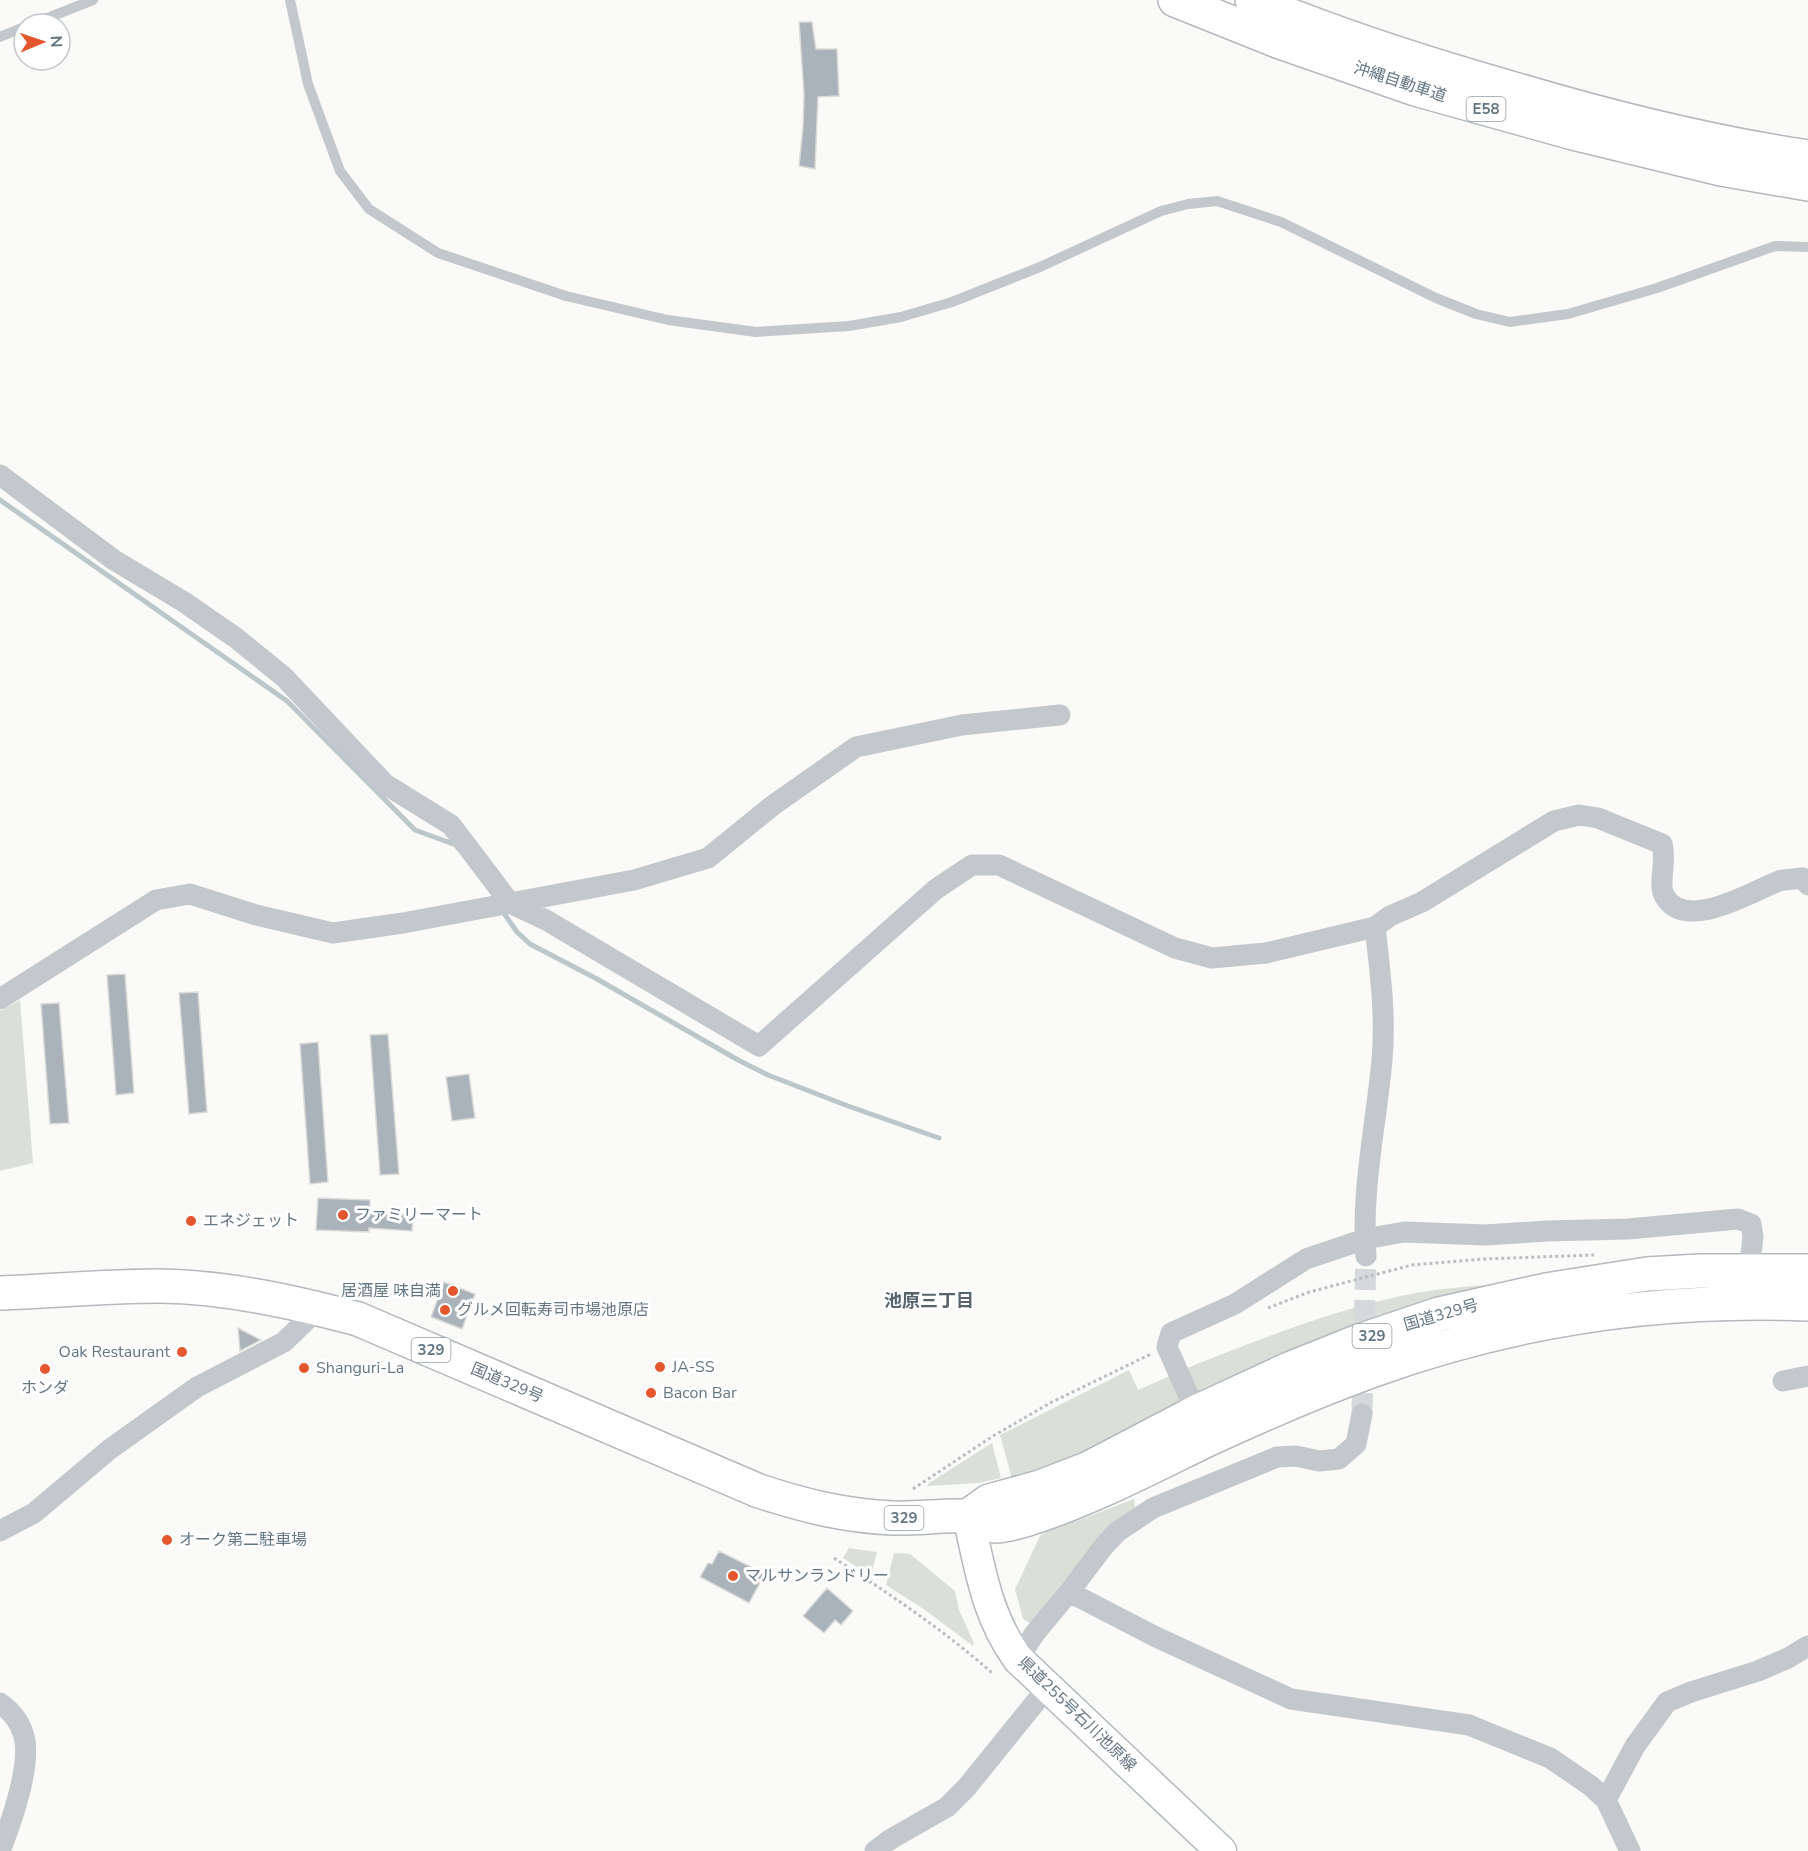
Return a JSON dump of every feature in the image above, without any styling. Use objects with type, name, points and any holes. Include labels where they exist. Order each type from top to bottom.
[{"type":"highway","name":"沖縄自動車道","points":[[1175,0],[1280,42],[1415,89],[1573,133],[1721,169],[1808,184]]},
{"type":"highway","name":"沖縄自動車道","points":[[1252,0],[1290,16],[1424,63],[1575,107],[1728,144],[1808,157]]},
{"type":"highway","name":"国道329号","points":[[969,1516],[989,1501],[1040,1487],[1087,1469],[1196,1412],[1288,1369],[1359,1341],[1459,1309],[1546,1290],[1647,1274],[1749,1270],[1808,1271]]},
{"type":"highway","name":"国道329号","points":[[0,1293],[160,1286],[232,1293],[319,1308],[358,1319],[759,1491],[810,1507],[858,1515],[896,1518],[969,1516],[994,1526],[1018,1522],[1078,1502],[1211,1438],[1296,1401],[1371,1371],[1445,1347],[1490,1335],[1623,1310],[1722,1304],[1808,1304]]},
{"type":"main road","name":"県道255号石川池原線","points":[[969,1516],[990,1609],[1004,1640],[1018,1659],[1221,1851]]},
{"type":"street","points":[[0,475],[114,560],[184,602],[236,638],[284,677],[385,784],[451,825],[509,903],[546,920],[759,1046],[936,889],[972,866],[999,865],[1175,948],[1212,958],[1266,953],[1375,927],[1390,916],[1432,897],[1554,821],[1579,815],[1598,818],[1662,844],[1665,855],[1662,876],[1663,894],[1674,906],[1686,911],[1718,908],[1782,880],[1803,879],[1808,885]]},
{"type":"street","points":[[0,999],[156,900],[190,894],[256,915],[333,933],[403,924],[634,880],[708,858],[772,806],[856,747],[962,725],[1060,716]]},
{"type":"street","points":[[1365,1248],[1366,1190],[1382,1058],[1383,1000],[1375,927]]},
{"type":"street","points":[[1196,1412],[1167,1347],[1171,1334],[1235,1304],[1306,1259],[1365,1248],[1404,1232],[1485,1235],[1547,1230],[1628,1229],[1738,1219],[1751,1224],[1753,1237],[1749,1270]]},
{"type":"street","points":[[0,1531],[34,1513],[110,1449],[196,1387],[284,1342],[319,1308]]},
{"type":"street","points":[[1783,1381],[1808,1376]]},
{"type":"street","points":[[1018,1659],[1035,1633],[1117,1532],[1153,1508],[1277,1457],[1296,1456],[1319,1461],[1339,1459],[1356,1444],[1362,1414]]},
{"type":"street","points":[[1132,1477],[1153,1508]]},
{"type":"street","points":[[1069,1592],[1156,1637],[1290,1699],[1469,1725],[1550,1758],[1591,1786],[1606,1800],[1630,1851]]},
{"type":"street","points":[[1606,1800],[1635,1746],[1667,1702],[1758,1671],[1808,1646]]},
{"type":"street","points":[[875,1851],[891,1839],[947,1807],[967,1787],[1047,1688]]},
{"type":"street","points":[[0,1704],[16,1719],[23,1734],[26,1757],[16,1801],[0,1851]]},
{"type":"lane","points":[[62,12],[93,0]]},
{"type":"lane","points":[[290,0],[308,84],[340,171],[369,209],[438,253],[566,296],[668,320],[756,332],[849,326],[901,317],[952,302],[1041,267],[1161,211],[1188,204],[1217,201],[1281,222],[1436,298],[1476,314],[1510,322],[1568,314],[1657,288],[1775,246],[1808,247]]},
{"type":"path","points":[[1267,1308],[1309,1292],[1413,1265],[1483,1259],[1595,1255]]},
{"type":"path","points":[[913,1489],[993,1436],[1052,1402],[1167,1347]]},
{"type":"path","points":[[834,1558],[877,1586],[973,1656],[992,1673]]},
{"type":"shaded area","points":[[20,1000],[33,1163],[0,1171],[0,1011]]},
{"type":"shaded area","points":[[1510,1283],[1196,1399],[1185,1369],[1346,1310],[1428,1291]]},
{"type":"shaded area","points":[[1129,1370],[1138,1390],[1172,1375],[1184,1402],[1090,1451],[1013,1482],[1000,1435]]},
{"type":"shaded area","points":[[992,1443],[1001,1478],[978,1483],[927,1486],[929,1483]]},
{"type":"shaded area","points":[[1134,1499],[1135,1507],[1107,1528],[1030,1623],[1023,1619],[1015,1589],[1040,1536],[1050,1529]]},
{"type":"shaded area","points":[[849,1548],[877,1552],[871,1576],[843,1558]]},
{"type":"shaded area","points":[[894,1553],[910,1554],[955,1591],[959,1610],[974,1643],[973,1646],[925,1610],[886,1585]]},
{"type":"building","points":[[799,22],[812,22],[816,49],[837,49],[839,96],[818,97],[815,169],[799,166],[804,95]]},
{"type":"building","points":[[125,974],[134,1093],[116,1095],[107,975]]},
{"type":"building","points":[[198,992],[207,1112],[189,1114],[179,993]]},
{"type":"building","points":[[59,1003],[69,1123],[50,1124],[41,1004]]},
{"type":"building","points":[[388,1034],[399,1174],[380,1175],[370,1035]]},
{"type":"building","points":[[318,1042],[328,1182],[310,1184],[300,1044]]},
{"type":"building","points":[[469,1074],[475,1118],[452,1121],[446,1077]]},
{"type":"building","name":"ファミリーマート","points":[[318,1198],[370,1200],[370,1213],[413,1215],[412,1231],[369,1228],[369,1232],[316,1230]]},
{"type":"building","points":[[444,1282],[475,1294],[462,1329],[431,1317]]},
{"type":"building","points":[[238,1328],[261,1340],[240,1351]]},
{"type":"building","name":"マルサンランドリー","points":[[719,1551],[765,1574],[749,1603],[700,1577],[708,1563],[712,1564]]},
{"type":"building","points":[[827,1588],[853,1611],[841,1625],[835,1620],[824,1633],[803,1616]]},
{"type":"waterway","points":[[0,500],[287,701],[415,830],[456,845],[458,848]]},
{"type":"waterway","points":[[501,909],[517,932],[530,944],[597,979],[738,1060],[768,1075],[939,1138]]},
{"type":"tunnel","points":[[1362,1414],[1366,1256]]},
{"type":"place","name":"ファミリーマート","points":[[343,1215]]},
{"type":"place","name":"エネジェット","points":[[191,1221]]},
{"type":"place","name":"居酒屋 味自満","points":[[453,1291]]},
{"type":"place","name":"グルメ回転寿司市場池原店","points":[[445,1310]]},
{"type":"place","name":"Oak Restaurant","points":[[182,1352]]},
{"type":"place","name":"JA-SS","points":[[660,1367]]},
{"type":"place","name":"Shanguri-La","points":[[304,1368]]},
{"type":"place","name":"ホンダ","points":[[45,1369]]},
{"type":"place","name":"Bacon Bar","points":[[651,1393]]},
{"type":"place","name":"オーク第二駐車場","points":[[167,1540]]},
{"type":"place","name":"マルサンランドリー","points":[[733,1576]]},
{"type":"district","name":"池原三丁目","points":[[929,1301]]}]
